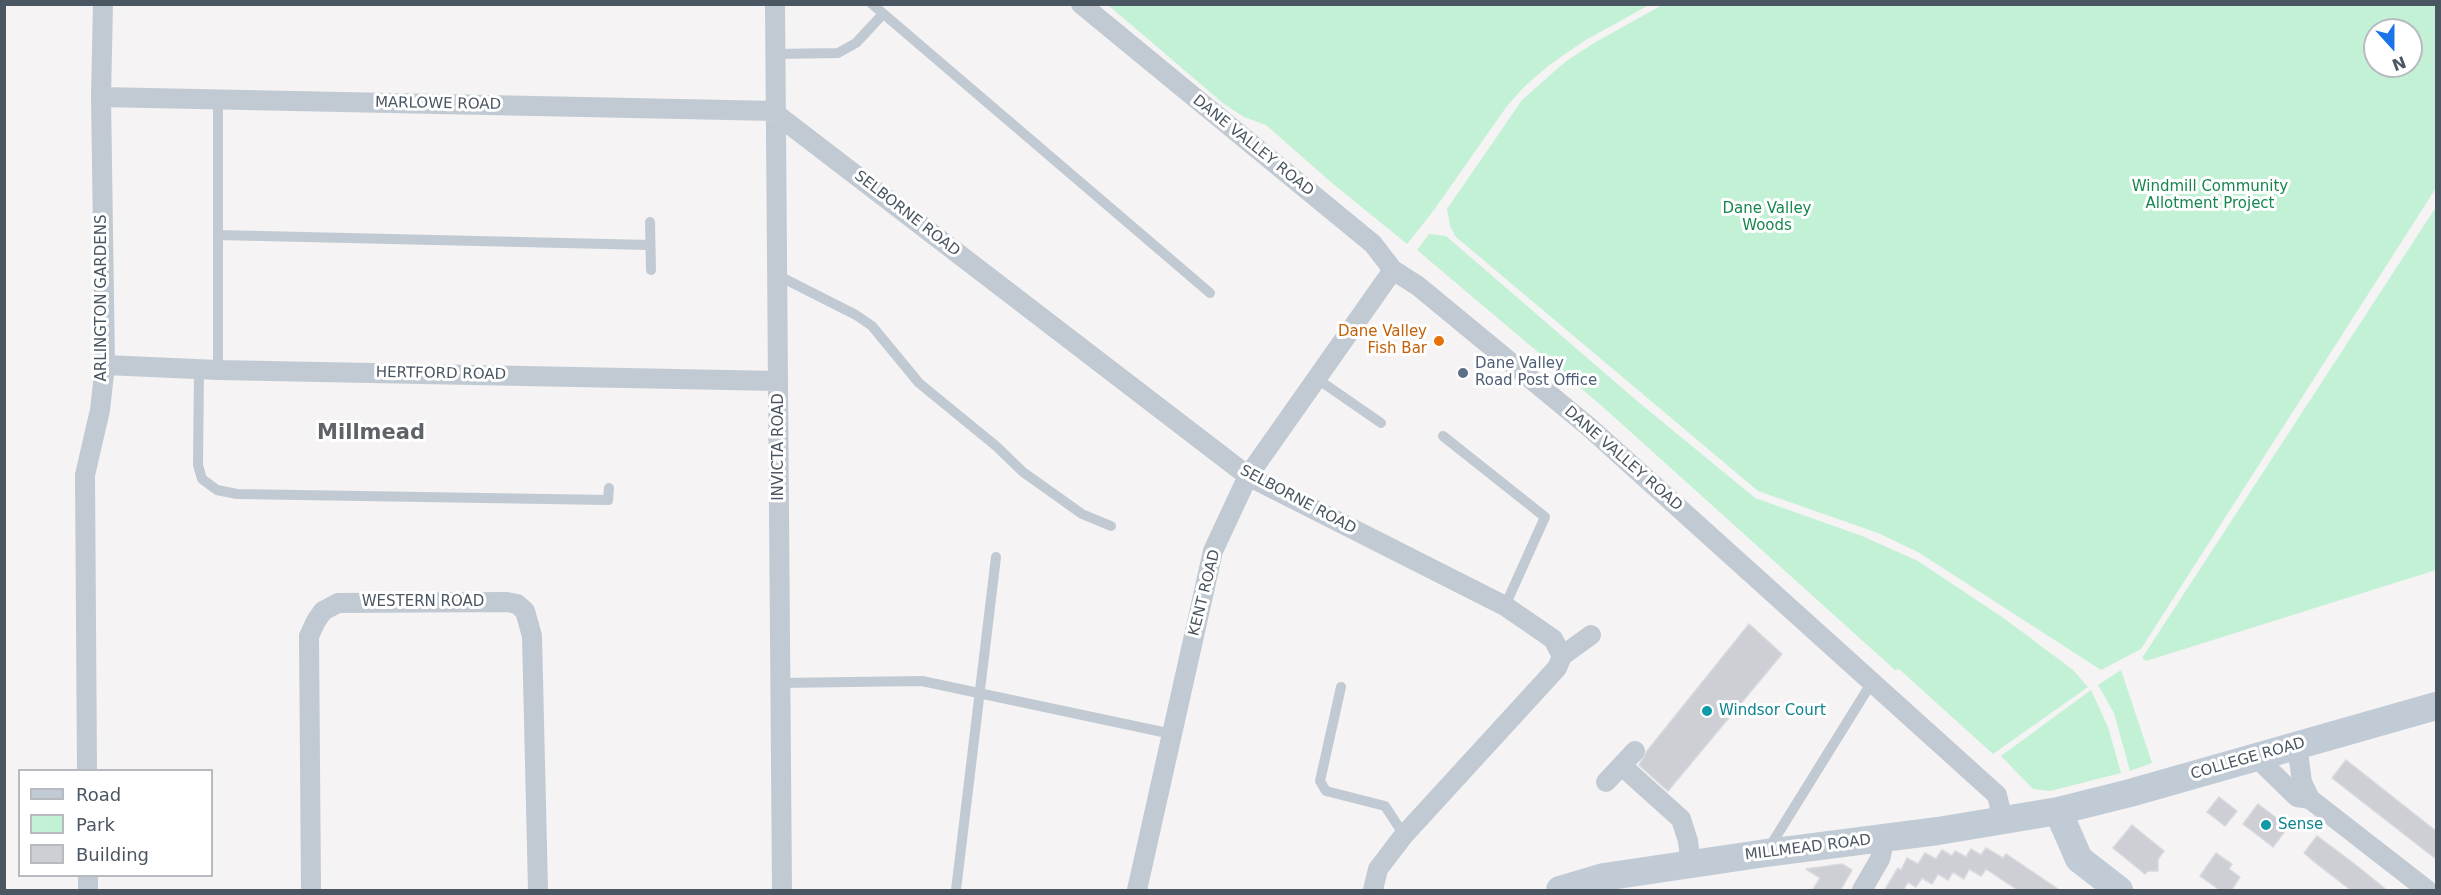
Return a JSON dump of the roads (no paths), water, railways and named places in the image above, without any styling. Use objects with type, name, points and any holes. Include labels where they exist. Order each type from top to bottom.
[{"type":"main road","name":"COLLEGE ROAD","points":[[2058,811],[2130,793],[2436,706]]},
{"type":"main road","name":"MILLMEAD ROAD","points":[[1560,891],[1606,884],[1691,865],[1881,839],[2058,811]]},
{"type":"main road","points":[[2058,811],[2079,859],[2119,891]]},
{"type":"street","name":"ARLINGTON GARDENS","points":[[87,769],[85,475],[100,410],[105,365],[101,97],[103,4]]},
{"type":"street","name":"INVICTA ROAD","points":[[775,4],[782,891]]},
{"type":"street","name":"DANE VALLEY ROAD","points":[[1081,4],[1372,244],[1393,270],[1418,286],[1589,427],[1997,795],[2003,820]]},
{"type":"street","name":"MARLOWE ROAD","points":[[101,97],[776,112]]},
{"type":"street","name":"SELBORNE ROAD","points":[[776,112],[1248,476],[1505,606],[1553,639],[1562,656]]},
{"type":"street","name":"KENT ROAD","points":[[1137,891],[1213,551],[1248,476],[1393,270]]},
{"type":"street","name":"HERTFORD ROAD","points":[[105,365],[778,381]]},
{"type":"street","name":"WESTERN ROAD","points":[[311,891],[309,636],[315,621],[323,611],[338,603],[507,602],[517,604],[525,611],[532,636],[538,891]]},
{"type":"street","points":[[1373,891],[1378,869],[1404,835],[1557,668],[1562,656],[1591,635]]},
{"type":"street","points":[[2297,745],[2302,782],[2310,799],[2427,891]]},
{"type":"street","points":[[1606,782],[1635,751]]},
{"type":"street","points":[[2255,756],[2297,797],[2310,799]]},
{"type":"street","points":[[1622,766],[1681,819],[1688,841],[1691,865]]},
{"type":"street","points":[[1862,891],[1880,859],[1881,839]]},
{"type":"lane","points":[[873,4],[1210,293]]},
{"type":"lane","points":[[776,54],[838,53],[856,43],[883,14]]},
{"type":"lane","points":[[218,99],[218,235],[198,465],[202,479],[217,490],[237,494],[608,500],[609,488]]},
{"type":"lane","points":[[650,222],[651,270]]},
{"type":"lane","points":[[218,235],[650,245]]},
{"type":"lane","points":[[777,275],[856,315],[872,326],[919,383],[996,446],[1023,472],[1082,514],[1111,526]]},
{"type":"lane","points":[[1316,378],[1381,423]]},
{"type":"lane","points":[[1443,436],[1545,517],[1505,606]]},
{"type":"lane","points":[[956,891],[996,557]]},
{"type":"lane","points":[[780,683],[922,681],[1172,734]]},
{"type":"lane","points":[[1766,853],[1872,682]]},
{"type":"lane","points":[[1341,687],[1320,781],[1326,791],[1385,806],[1404,835]]},
{"type":"place","name":"Dane Valley Fish Bar","points":[[1439,341]]},
{"type":"place","name":"Dane Valley Road Post Office","points":[[1463,373]]},
{"type":"place","name":"Windsor Court","points":[[1707,711]]},
{"type":"place","name":"Sense","points":[[2266,825]]},
{"type":"district","name":"Millmead","points":[[371,434]]},
{"type":"park label","name":"Windmill Community Allotment Project","points":[[2210,196]]},
{"type":"park label","name":"Dane Valley Woods","points":[[1767,218]]}]
